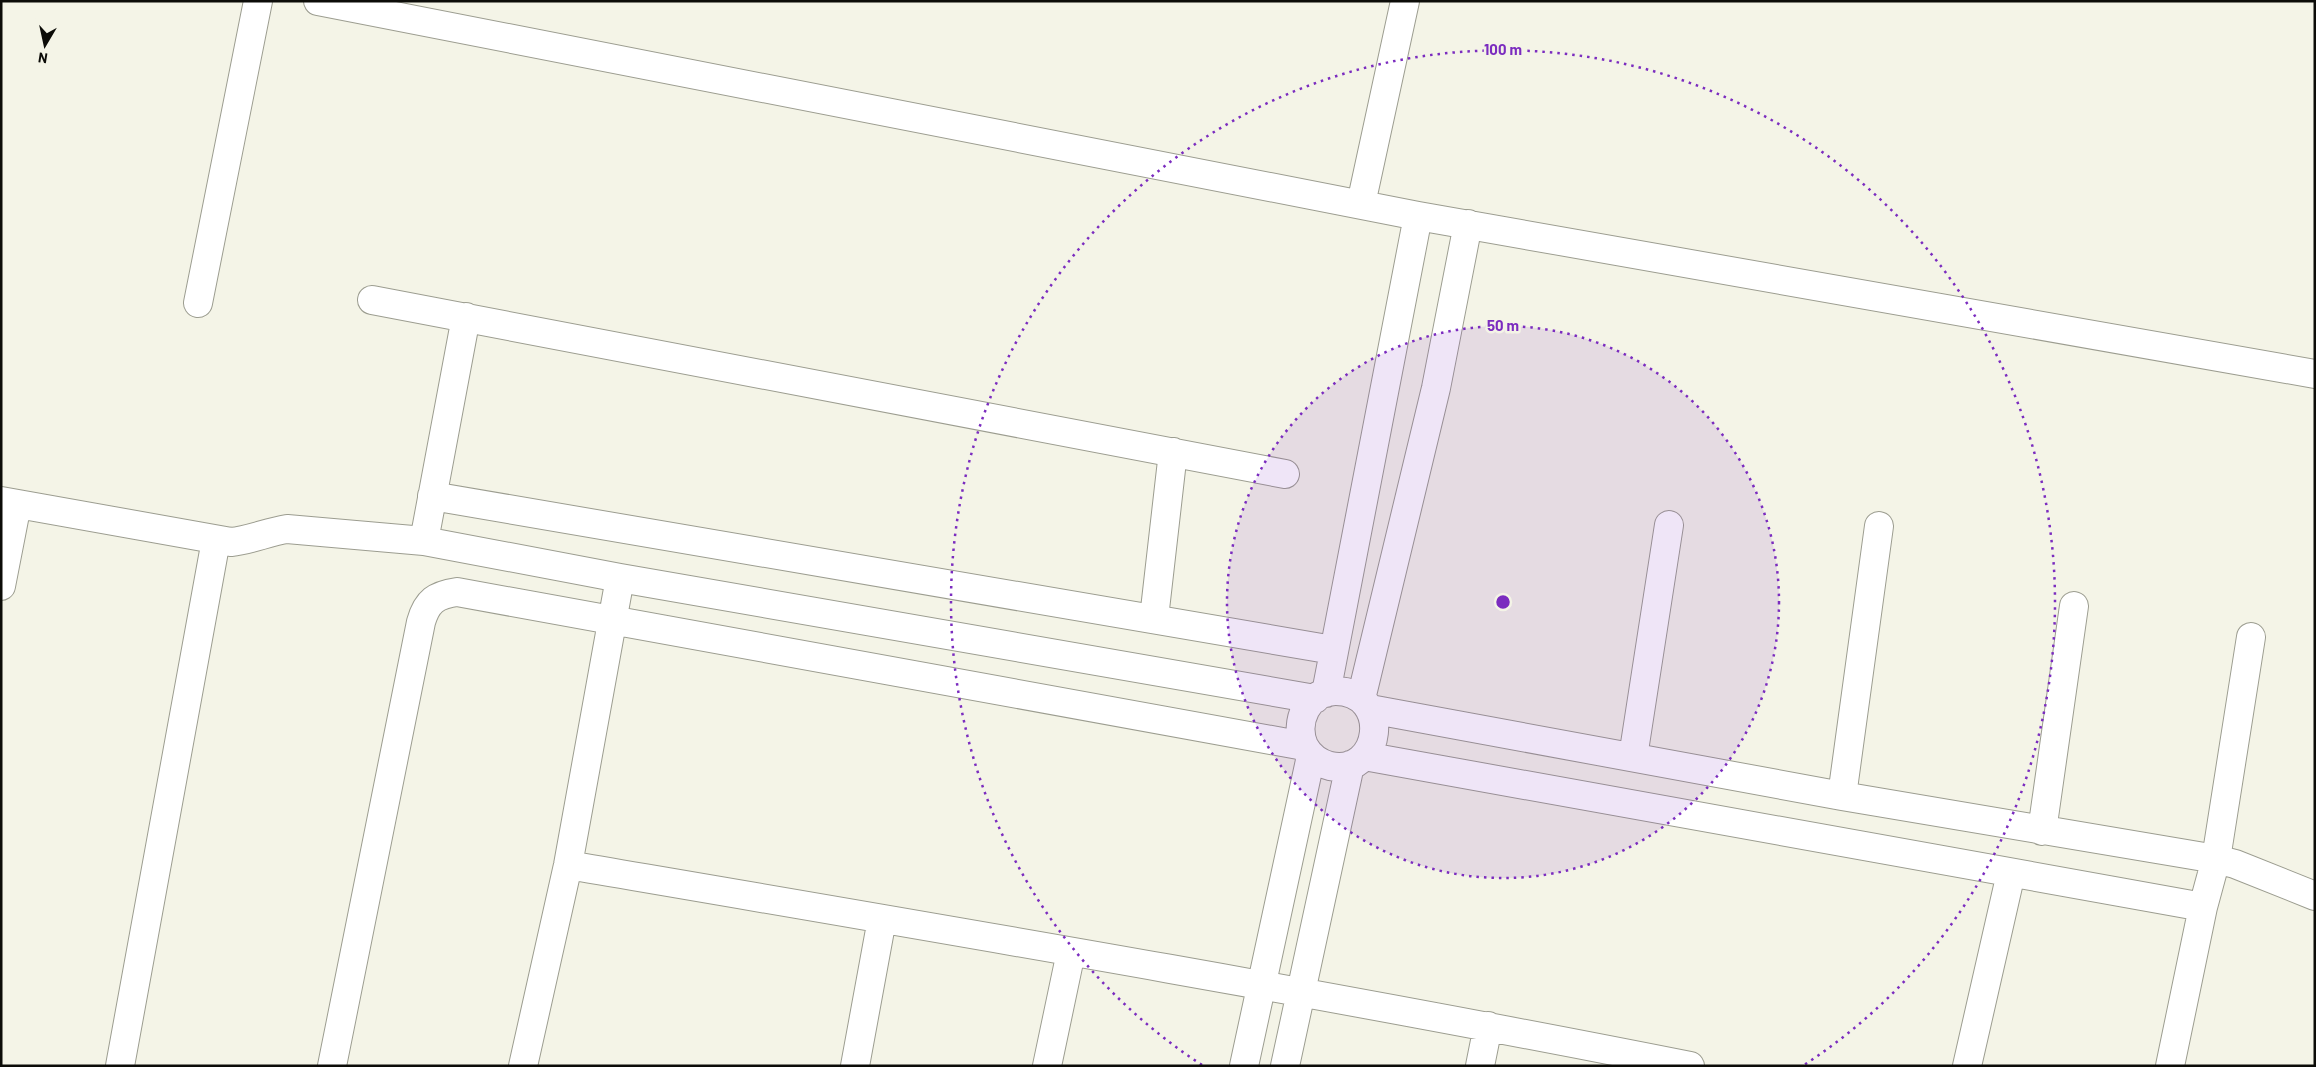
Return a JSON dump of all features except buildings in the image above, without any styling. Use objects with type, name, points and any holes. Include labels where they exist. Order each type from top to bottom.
[{"type":"street","points":[[198,303],[258,1]]},
{"type":"street","points":[[318,1],[1418,216],[2315,374]]},
{"type":"street","points":[[1361,204],[1404,1]]},
{"type":"street","points":[[1418,216],[1333,650],[1320,696],[1303,712],[1300,720],[1300,738],[1307,751],[1317,762],[1333,767],[1357,760],[2203,907]]},
{"type":"street","points":[[1285,1066],[1357,760],[1373,742],[1375,734],[1375,725],[1365,704],[1436,388],[1468,224]]},
{"type":"street","points":[[372,300],[1285,474]]},
{"type":"street","points":[[424,541],[466,317]]},
{"type":"street","points":[[1154,618],[1173,452]]},
{"type":"street","points":[[432,496],[1333,650]]},
{"type":"street","points":[[1,586],[9,502],[216,540],[244,541],[265,532],[287,529],[424,541],[620,578],[1320,696],[1344,692],[1365,704],[1633,757],[1842,796],[2216,859],[2235,864],[2315,896]]},
{"type":"street","points":[[1633,757],[1669,526]]},
{"type":"street","points":[[1842,796],[1878,526]]},
{"type":"street","points":[[120,1066],[216,540]]},
{"type":"street","points":[[524,1066],[568,865],[620,578]]},
{"type":"street","points":[[332,1066],[425,607],[442,594],[457,592],[1307,751]]},
{"type":"street","points":[[2042,830],[2074,606]]},
{"type":"street","points":[[2170,1066],[2203,907],[2216,859],[2251,637]]},
{"type":"street","points":[[1244,1066],[1262,985],[1307,751]]},
{"type":"street","points":[[568,865],[1262,985],[1301,994],[1488,1026],[1690,1066]]},
{"type":"street","points":[[1967,1066],[2011,873]]},
{"type":"street","points":[[855,1066],[882,919]]},
{"type":"street","points":[[1047,1066],[1071,952]]},
{"type":"street","points":[[1480,1066],[1488,1026]]}]
